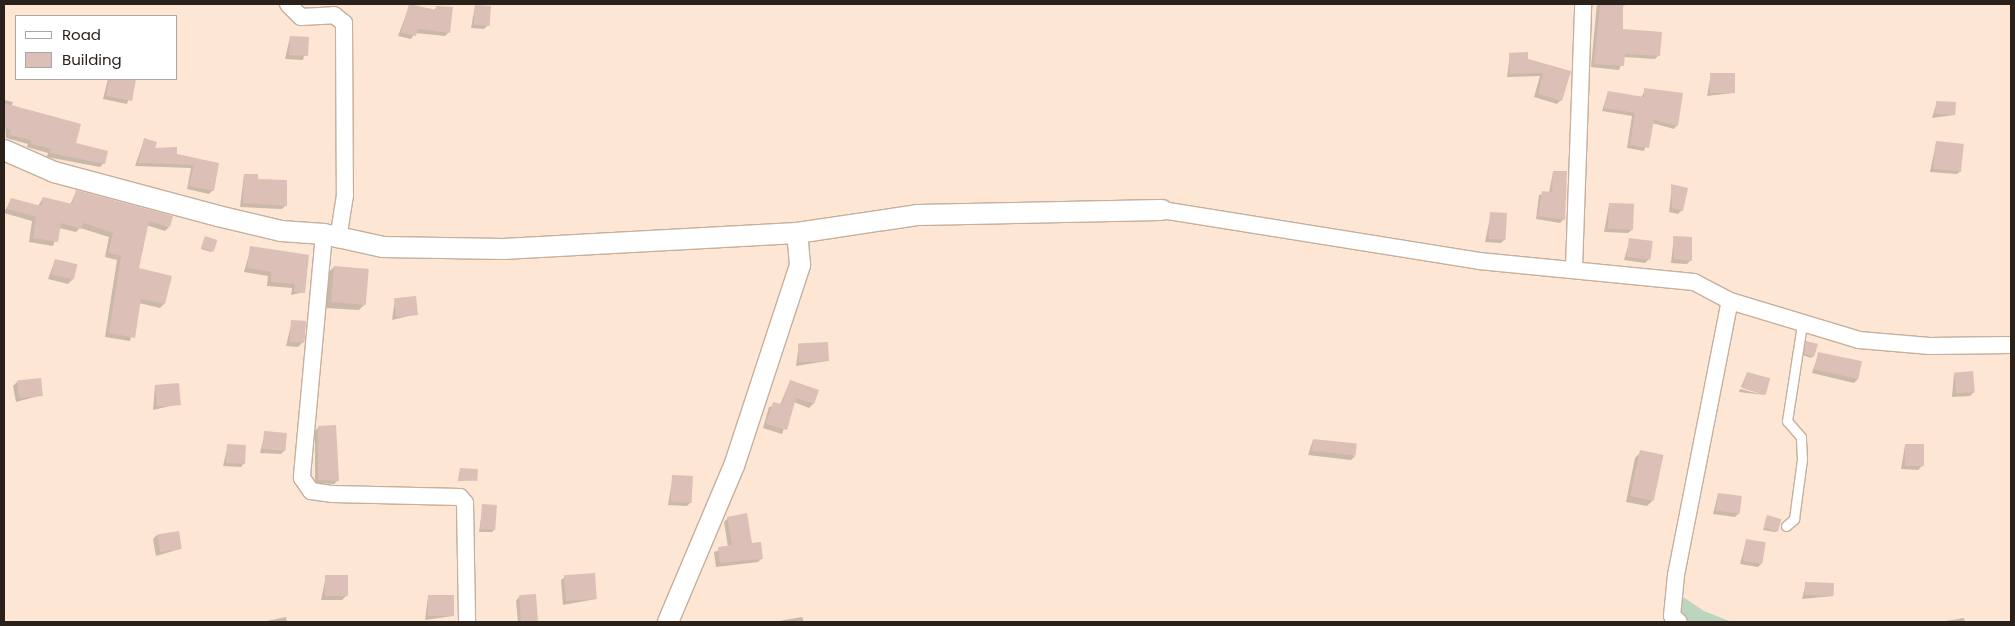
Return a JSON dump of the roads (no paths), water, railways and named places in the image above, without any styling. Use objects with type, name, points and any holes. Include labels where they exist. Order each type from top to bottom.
[{"type":"street","points":[[288,4],[301,17],[334,15],[344,23],[345,195],[331,237],[302,478],[311,491],[333,494],[460,497],[465,503],[467,622]]},
{"type":"street","points":[[1574,268],[1582,4]]},
{"type":"street","points":[[4,150],[54,172],[218,216],[281,231],[331,237],[383,247],[503,249],[797,234],[916,215],[1162,210],[1469,259],[1574,268],[1694,282],[1730,301],[1858,340],[1930,346],[2011,345]]},
{"type":"street","points":[[668,622],[734,466],[800,265],[797,234]]},
{"type":"street","points":[[1679,622],[1672,616],[1676,575],[1730,301]]},
{"type":"lane","points":[[1786,526],[1794,518],[1802,458],[1801,437],[1787,421],[1802,324]]}]
